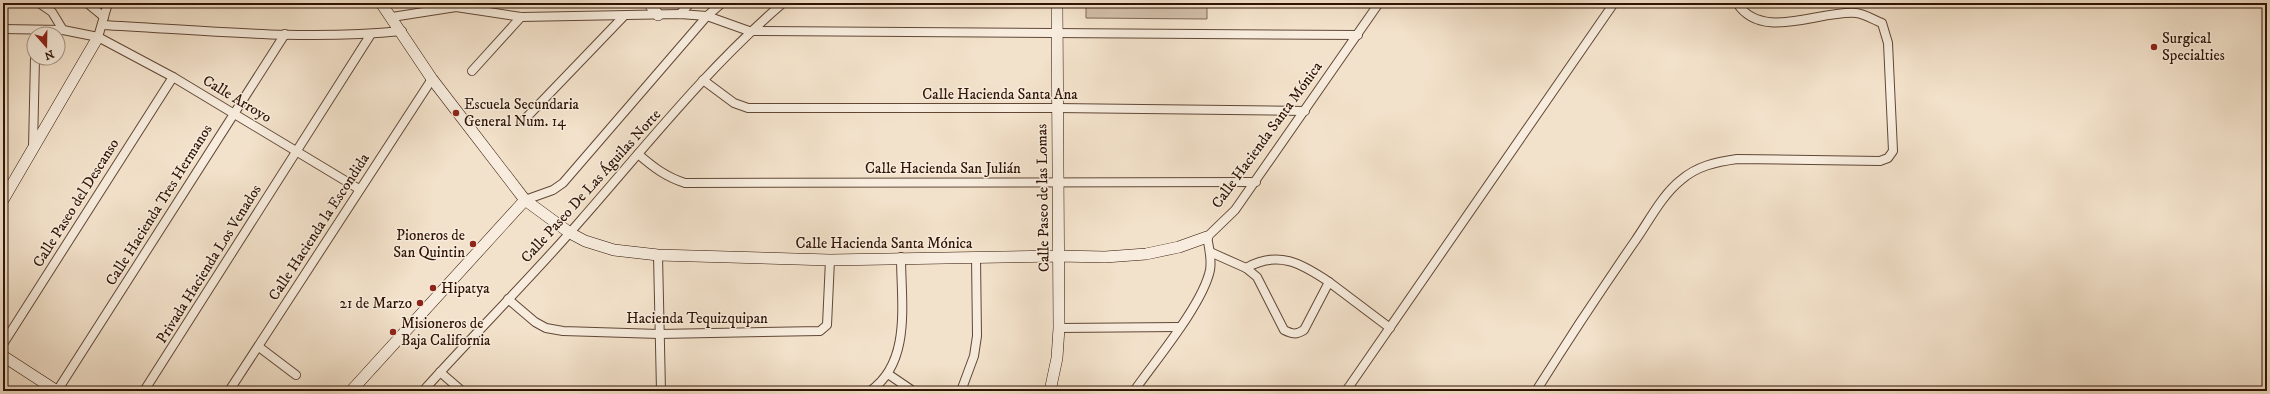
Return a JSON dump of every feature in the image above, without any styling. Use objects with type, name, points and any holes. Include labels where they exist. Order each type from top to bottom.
[{"type":"street","points":[[39,3],[52,12],[61,26]]},
{"type":"street","points":[[87,3],[103,21],[285,34],[371,34],[402,30]]},
{"type":"street","points":[[3,200],[98,37],[108,3]]},
{"type":"street","name":"Calle Hacienda Santa Mónica","points":[[381,3],[402,30],[432,79],[525,200],[570,233],[585,241],[614,250],[658,255],[830,260],[902,257],[1105,257],[1146,254],[1179,248],[1206,237],[1235,210],[1256,182],[1380,3]]},
{"type":"street","points":[[649,3],[658,15]]},
{"type":"street","points":[[680,14],[690,3]]},
{"type":"street","points":[[351,391],[525,200],[553,190],[563,183],[707,16],[722,3]]},
{"type":"street","name":"Calle Paseo De Las Águilas Norte","points":[[422,391],[570,233],[703,80],[749,31],[783,3]]},
{"type":"street","name":"Calle Paseo de las Lomas","points":[[1050,391],[1056,364],[1059,328],[1055,33],[1057,3]]},
{"type":"street","points":[[1346,391],[1614,3]]},
{"type":"street","points":[[1536,391],[1580,321],[1661,203],[1680,180],[1692,172],[1720,161],[1737,159],[1880,161],[1888,158],[1893,152],[1888,43],[1882,22],[1856,13],[1767,23],[1744,13],[1737,3]]},
{"type":"street","points":[[392,17],[442,5],[521,17],[601,15],[623,17],[680,14],[707,16],[749,31],[1358,35]]},
{"type":"street","points":[[472,71],[521,17]]},
{"type":"street","points":[[523,121],[623,17]]},
{"type":"street","name":"Calle Arroyo","points":[[3,29],[26,30]]},
{"type":"street","name":"Calle Arroyo","points":[[66,31],[98,37],[173,77],[359,189]]},
{"type":"street","name":"Calle Hacienda Tres Hermanos","points":[[57,391],[233,113],[285,34]]},
{"type":"street","name":"Privada Hacienda Los Venados","points":[[144,391],[371,34]]},
{"type":"street","points":[[33,148],[35,66]]},
{"type":"street","name":"Calle Paseo del Descanso","points":[[3,344],[173,77]]},
{"type":"street","name":"Calle Hacienda la Escondida","points":[[229,391],[432,79]]},
{"type":"street","name":"Calle Hacienda Santa Ana","points":[[703,80],[734,103],[748,108],[1057,108],[1305,111]]},
{"type":"street","name":"Calle Hacienda San Julián","points":[[638,154],[659,172],[672,179],[685,183],[1058,181],[1256,182]]},
{"type":"street","points":[[1134,391],[1179,327],[1205,286],[1210,268],[1210,252],[1206,237]]},
{"type":"street","points":[[1210,252],[1246,268],[1257,277],[1284,330],[1291,334],[1297,334],[1304,330],[1329,282]]},
{"type":"street","points":[[658,255],[660,391]]},
{"type":"street","points":[[870,391],[888,374],[899,352],[901,340],[902,257]]},
{"type":"street","points":[[961,391],[974,356],[977,336],[976,257]]},
{"type":"street","points":[[1246,268],[1259,261],[1280,258],[1310,269],[1390,328]]},
{"type":"street","name":"Hacienda Tequizquipan","points":[[508,299],[524,314],[546,328],[562,331],[659,334],[820,331],[827,325],[830,260]]},
{"type":"street","points":[[1059,328],[1179,327]]},
{"type":"street","points":[[259,347],[296,375]]},
{"type":"street","points":[[3,356],[57,391]]},
{"type":"street","points":[[440,372],[462,391]]},
{"type":"street","points":[[888,374],[913,391]]},
{"type":"shaded area","points":[[1086,3],[1207,3],[1207,19],[1086,18]]},
{"type":"place","name":"Surgical Specialties","points":[[2154,47]]},
{"type":"place","name":"Escuela Secundaria General Num. 14","points":[[456,113]]},
{"type":"place","name":"Pioneros de San Quintin","points":[[473,244]]},
{"type":"place","name":"Hipatya","points":[[433,288]]},
{"type":"place","name":"21 de Marzo","points":[[420,303]]},
{"type":"place","name":"Misioneros de Baja California","points":[[393,332]]}]
